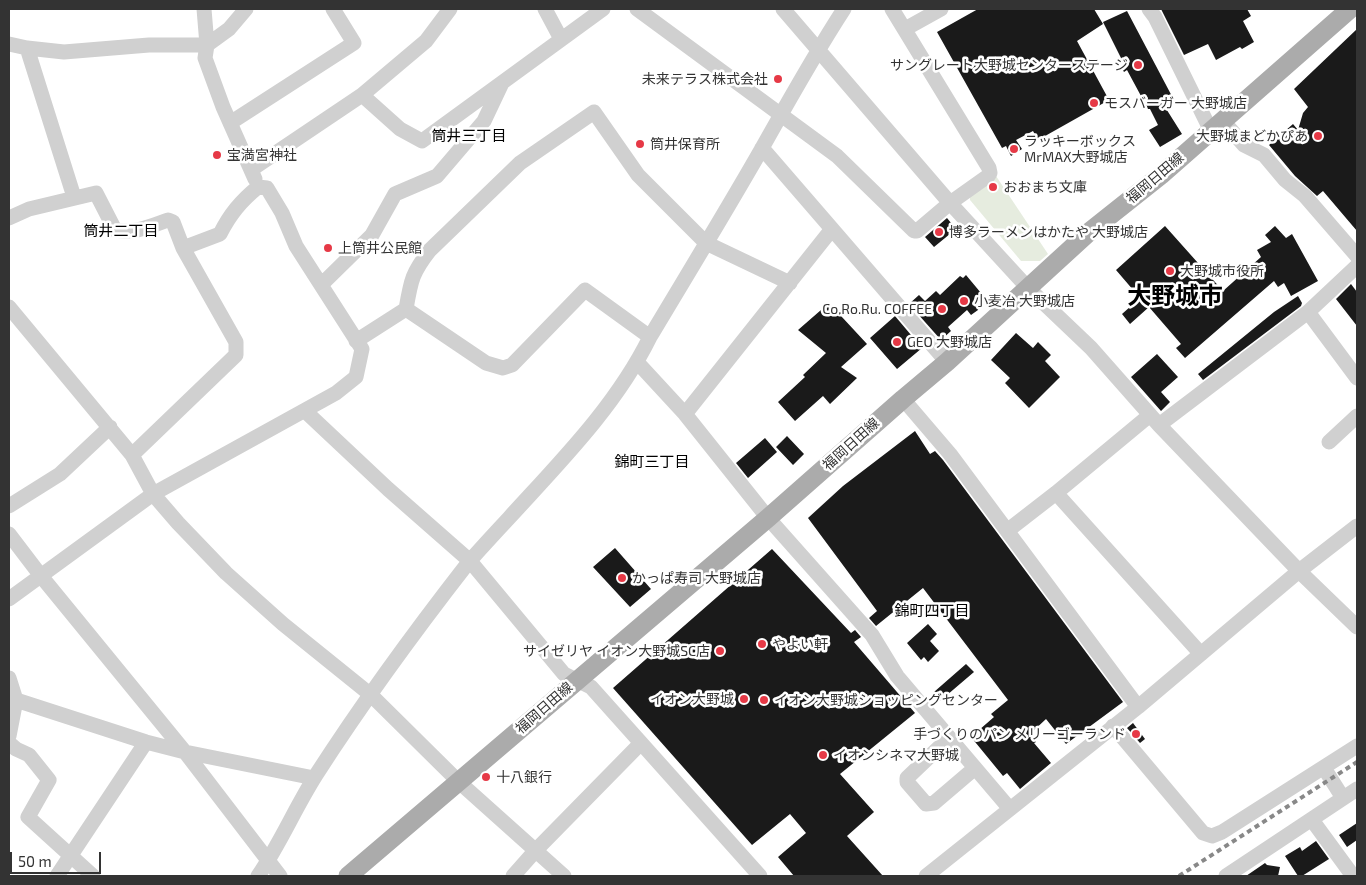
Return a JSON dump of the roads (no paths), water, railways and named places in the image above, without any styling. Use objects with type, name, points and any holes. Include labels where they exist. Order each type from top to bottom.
[{"type":"main road","name":"福岡日田線","points":[[348,876],[768,518],[902,398],[947,362],[1088,233],[1161,174],[1350,9]]},
{"type":"street","points":[[204,9],[207,45],[205,58],[222,107],[252,169],[258,187]]},
{"type":"street","points":[[9,44],[64,52],[149,45],[207,45],[229,29],[246,9]]},
{"type":"street","points":[[230,123],[354,43],[333,9]]},
{"type":"street","points":[[252,169],[362,95],[426,41],[450,9]]},
{"type":"street","points":[[545,9],[560,39]]},
{"type":"street","points":[[362,95],[400,129],[422,141],[603,9]]},
{"type":"street","points":[[637,9],[837,156],[914,231],[917,231],[922,229],[950,203],[990,173],[989,168],[892,9]]},
{"type":"street","points":[[783,9],[950,203],[1028,288],[1090,348],[1155,420],[1299,571],[1357,627]]},
{"type":"street","points":[[258,876],[314,778],[370,695],[470,562],[584,436],[637,362],[762,148],[779,115],[844,9]]},
{"type":"street","points":[[905,29],[941,9]]},
{"type":"street","points":[[1149,9],[1217,126],[1244,145],[1264,155],[1285,180],[1305,196],[1357,256]]},
{"type":"street","points":[[27,48],[74,198]]},
{"type":"street","points":[[321,285],[372,235],[395,194],[437,176],[484,121],[503,82]]},
{"type":"street","points":[[356,341],[406,309],[410,281],[417,266],[430,250],[520,162],[594,112],[638,175],[706,243],[790,283]]},
{"type":"street","points":[[762,148],[947,362]]},
{"type":"street","points":[[9,599],[153,494],[336,393],[356,377],[362,349],[296,246],[282,213],[267,188],[258,187],[241,200],[225,223],[220,234],[183,248]]},
{"type":"street","points":[[9,218],[29,209],[96,192],[115,230],[122,232],[137,231],[168,220],[174,222],[183,248],[236,342],[236,355],[132,454]]},
{"type":"street","points":[[685,414],[832,229]]},
{"type":"street","points":[[1007,531],[1155,420],[1308,312],[1357,266]]},
{"type":"street","points":[[406,309],[486,363],[503,368],[512,365],[585,290],[650,337]]},
{"type":"street","points":[[9,307],[132,454],[153,494],[226,573],[283,624],[370,695],[459,782],[564,876]]},
{"type":"street","points":[[1308,312],[1357,378]]},
{"type":"street","points":[[637,362],[685,414],[768,518],[872,635],[897,676],[1010,809]]},
{"type":"street","points":[[902,398],[950,454],[1138,706]]},
{"type":"street","points":[[306,410],[388,489],[470,562],[564,674],[575,681],[591,687],[760,876]]},
{"type":"street","points":[[1329,442],[1357,416]]},
{"type":"street","points":[[9,506],[60,474],[110,427]]},
{"type":"street","points":[[1056,493],[1201,654]]},
{"type":"street","points":[[926,876],[1138,706],[1299,571],[1357,526]]},
{"type":"street","points":[[9,534],[185,752],[280,876]]},
{"type":"street","points":[[9,678],[16,700],[9,736]]},
{"type":"street","points":[[16,700],[146,742],[185,752],[314,778]]},
{"type":"street","points":[[1113,726],[1202,833],[1212,836],[1222,832],[1357,746]]},
{"type":"street","points":[[949,738],[907,778],[908,782],[926,804],[934,803],[975,768]]},
{"type":"street","points":[[57,876],[146,742]]},
{"type":"street","points":[[9,743],[16,749],[29,755],[49,780],[28,817],[93,876]]},
{"type":"street","points":[[512,876],[641,744]]},
{"type":"street","points":[[1324,768],[1344,798]]},
{"type":"street","points":[[1226,876],[1357,789]]},
{"type":"street","points":[[1312,820],[1353,876]]},
{"type":"railway","points":[[1179,876],[1357,762]]},
{"type":"place","name":"サングレート大野城センターステージ","points":[[1138,65]]},
{"type":"place","name":"未来テラス株式会社","points":[[778,79]]},
{"type":"place","name":"モスバーガー 大野城店","points":[[1094,103]]},
{"type":"place","name":"大野城まどかぴあ","points":[[1318,136]]},
{"type":"place","name":"筒井保育所","points":[[640,144]]},
{"type":"place","name":"ラッキーボックス MrMAX大野城店","points":[[1014,149]]},
{"type":"place","name":"宝満宮神社","points":[[217,155]]},
{"type":"place","name":"おおまち文庫","points":[[993,187]]},
{"type":"place","name":"博多ラーメンはかたや 大野城店","points":[[939,232]]},
{"type":"place","name":"上筒井公民館","points":[[328,248]]},
{"type":"place","name":"大野城市役所","points":[[1170,271]]},
{"type":"place","name":"小麦冶 大野城店","points":[[964,301]]},
{"type":"place","name":"Co.Ro.Ru. COFFEE","points":[[942,309]]},
{"type":"place","name":"GEO 大野城店","points":[[897,342]]},
{"type":"place","name":"かっぱ寿司 大野城店","points":[[622,578]]},
{"type":"place","name":"やよい軒","points":[[762,644]]},
{"type":"place","name":"サイゼリヤ イオン大野城SC店","points":[[720,651]]},
{"type":"place","name":"イオン大野城","points":[[744,699]]},
{"type":"place","name":"イオン大野城ショッピングセンター","points":[[764,700]]},
{"type":"place","name":"手づくりのパン メリーゴーランド","points":[[1136,734]]},
{"type":"place","name":"イオンシネマ大野城","points":[[823,755]]},
{"type":"place","name":"十八銀行","points":[[486,777]]},
{"type":"district","name":"筒井三丁目","points":[[469,136]]},
{"type":"district","name":"筒井二丁目","points":[[121,231]]},
{"type":"district","name":"大野城市","points":[[1175,296]]},
{"type":"district","name":"錦町三丁目","points":[[652,462]]},
{"type":"district","name":"錦町四丁目","points":[[932,611]]}]
